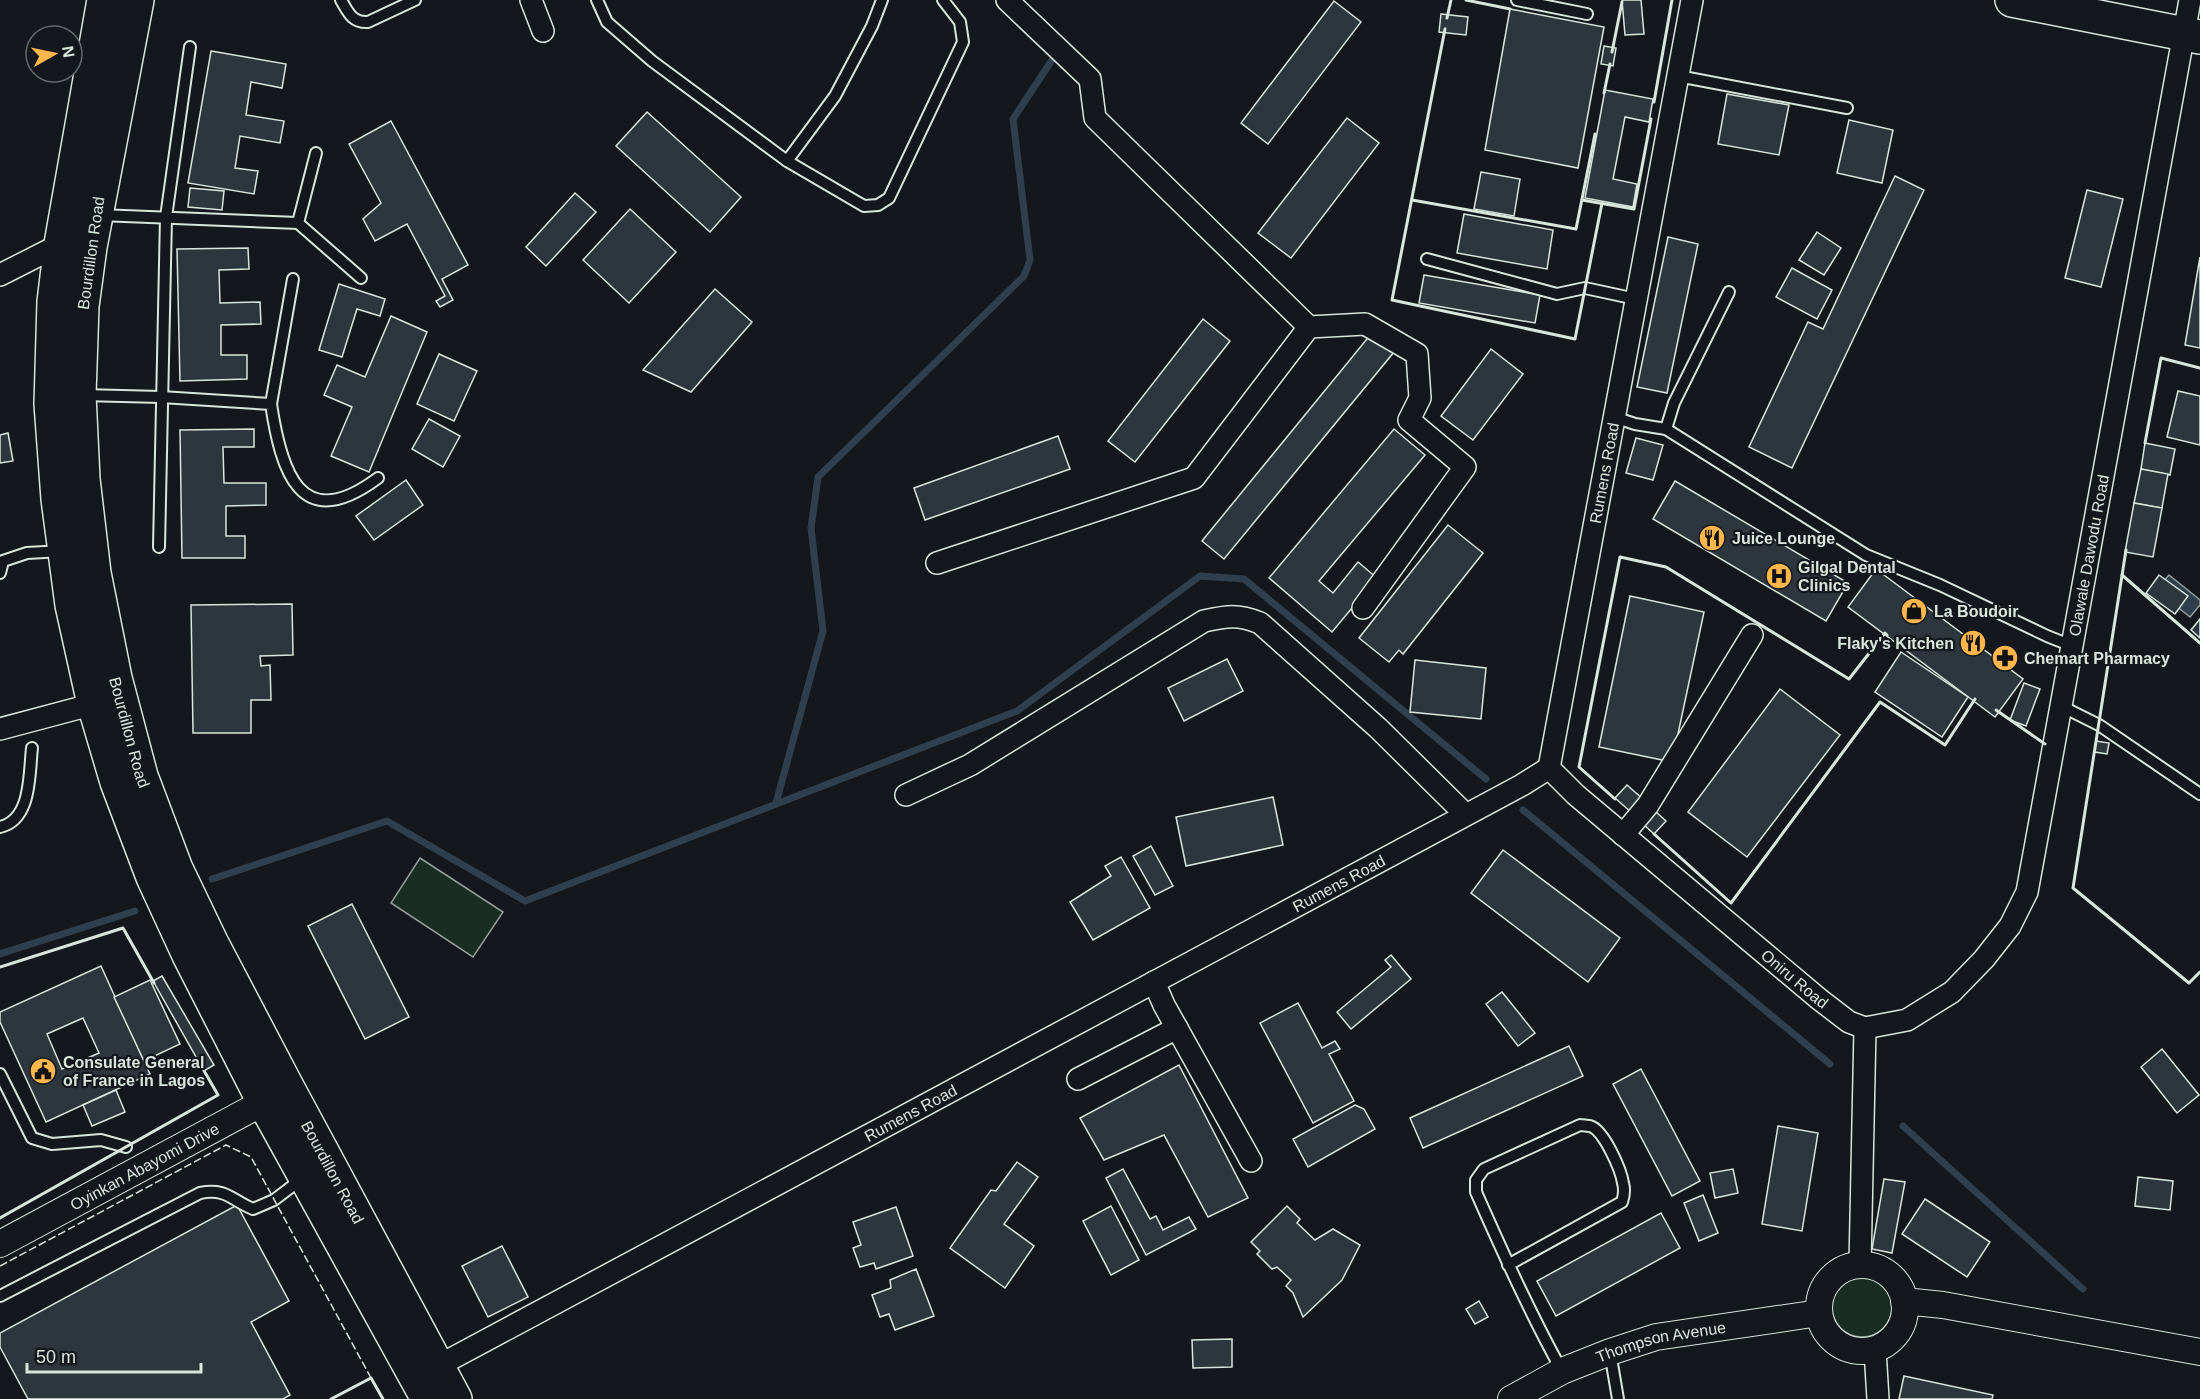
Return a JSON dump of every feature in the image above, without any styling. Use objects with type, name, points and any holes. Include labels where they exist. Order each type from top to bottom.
[{"type":"main road","name":"Bourdillon Road","points":[[104,0],[75,246],[82,306],[79,395],[83,479],[94,573],[115,678],[141,776],[176,869],[211,942],[275,1094],[305,1176],[428,1399]]},
{"type":"main road","name":"Bourdillon Road","points":[[137,0],[95,215],[75,246],[54,302],[51,404],[58,499],[72,605],[94,704],[117,782],[153,877],[189,955],[438,1366],[455,1399]]},
{"type":"main road","points":[[2012,0],[2192,35]]},
{"type":"street","points":[[531,0],[543,31]]},
{"type":"street","points":[[1007,0],[1090,79],[1095,118],[1309,327],[1365,324],[1417,354],[1420,398],[1409,420],[1465,467],[1363,608]]},
{"type":"street","name":"Rumens Road","points":[[438,1366],[1522,785],[1549,768],[1692,0]]},
{"type":"street","name":"Olawale Dawodu Road","points":[[1865,1028],[1907,1020],[1952,992],[1984,959],[2010,926],[2027,892],[2072,646],[2192,35],[2190,0]]},
{"type":"street","points":[[0,275],[75,246]]},
{"type":"street","points":[[937,563],[1194,478],[1309,327]]},
{"type":"street","points":[[906,795],[970,765],[1204,621],[1227,616],[1244,616],[1260,623],[1378,728],[1465,814]]},
{"type":"street","points":[[1623,835],[1648,805],[1752,635]]},
{"type":"street","points":[[0,729],[94,704]]},
{"type":"street","name":"Oniru Road","points":[[1549,768],[1576,795],[1820,999],[1850,1022],[1865,1028]]},
{"type":"street","points":[[1154,982],[1251,1161]]},
{"type":"street","points":[[1078,1079],[1177,1028]]},
{"type":"street","points":[[1860,1264],[1865,1028]]},
{"type":"street","name":"Oyinkan Abayomi Drive","points":[[0,1245],[275,1094]]},
{"type":"street","points":[[1860,1264],[1878,1268],[1894,1278],[1901,1289],[1904,1300],[1905,1316],[1899,1331],[1875,1350],[1860,1352],[1845,1348],[1833,1340],[1824,1327],[1819,1313],[1821,1296],[1829,1280],[1843,1269],[1860,1264]]},
{"type":"street","points":[[1904,1300],[1943,1305],[2200,1352]]},
{"type":"street","name":"Thompson Avenue","points":[[1512,1399],[1562,1371],[1656,1337],[1819,1313]]},
{"type":"street","points":[[1875,1350],[1878,1399]]},
{"type":"lane","points":[[341,0],[352,19],[360,23],[368,22],[415,0]]},
{"type":"lane","points":[[597,0],[607,22],[652,61],[787,161],[864,206],[878,205],[889,198],[963,42],[960,22],[943,0]]},
{"type":"lane","points":[[787,161],[835,96],[872,26],[882,0]]},
{"type":"lane","points":[[1517,0],[1587,14]]},
{"type":"lane","points":[[159,547],[166,217],[190,47]]},
{"type":"lane","points":[[1678,76],[1846,108]]},
{"type":"lane","points":[[298,223],[316,153]]},
{"type":"lane","points":[[95,215],[298,223],[361,278]]},
{"type":"lane","points":[[1427,259],[1557,294],[1585,288],[1636,299]]},
{"type":"lane","points":[[293,279],[272,404],[277,442],[291,478],[309,498],[331,502],[357,494],[378,478]]},
{"type":"lane","points":[[1666,429],[1674,403],[1729,292]]},
{"type":"lane","points":[[79,395],[161,397],[272,404]]},
{"type":"lane","points":[[1614,417],[1635,424],[1666,429],[1866,555],[1940,585],[2072,646]]},
{"type":"lane","points":[[0,573],[3,561],[27,553],[65,551]]},
{"type":"lane","points":[[2061,706],[2098,725],[2200,794]]},
{"type":"lane","points":[[0,827],[5,826],[19,815],[25,802],[32,748]]},
{"type":"lane","points":[[0,1074],[32,1138],[52,1144],[101,1140],[126,1147]]},
{"type":"lane","points":[[1508,1265],[1622,1202],[1624,1185],[1621,1174],[1610,1149],[1597,1130],[1590,1126],[1580,1125],[1484,1169],[1476,1180],[1476,1192],[1508,1265],[1535,1323],[1562,1371]]},
{"type":"lane","points":[[0,1296],[200,1193],[224,1192],[253,1209],[274,1200],[305,1176]]},
{"type":"lane","points":[[1610,1352],[1618,1399]]},
{"type":"green space","points":[[420,858],[503,912],[473,957],[391,903]]},
{"type":"green space","points":[[1856,1277],[1868,1277],[1884,1285],[1890,1295],[1892,1307],[1890,1319],[1884,1329],[1868,1337],[1856,1337],[1840,1329],[1832,1313],[1832,1301],[1840,1285]]},
{"type":"water","points":[[2169,575],[2200,600],[2200,605],[2190,617],[2156,590]]},
{"type":"building","points":[[1622,0],[1641,0],[1644,34],[1625,35]]},
{"type":"building","points":[[1334,1],[1361,22],[1268,144],[1241,123]]},
{"type":"building","points":[[1510,9],[1604,27],[1578,168],[1485,150]]},
{"type":"building","points":[[1441,14],[1468,17],[1466,35],[1439,32]]},
{"type":"building","points":[[1604,46],[1616,48],[1613,66],[1601,64]]},
{"type":"building","points":[[211,51],[286,64],[282,88],[251,82],[246,115],[284,121],[280,143],[240,136],[235,168],[258,171],[254,194],[188,183]]},
{"type":"building","points":[[1605,90],[1653,99],[1649,122],[1625,117],[1613,179],[1637,184],[1633,207],[1585,198]]},
{"type":"building","points":[[1727,94],[1789,105],[1779,155],[1718,144]]},
{"type":"building","points":[[647,112],[741,197],[710,232],[616,146]]},
{"type":"building","points":[[1347,118],[1379,143],[1291,258],[1258,233]]},
{"type":"building","points":[[1849,120],[1893,130],[1882,183],[1837,173]]},
{"type":"building","points":[[391,121],[468,265],[442,279],[453,300],[440,307],[436,301],[445,296],[407,224],[375,241],[363,219],[381,203],[349,144]]},
{"type":"building","points":[[1481,172],[1520,179],[1514,216],[1474,209]]},
{"type":"building","points":[[1895,176],[1924,190],[1792,468],[1749,447],[1808,322],[1823,329]]},
{"type":"building","points":[[190,188],[224,191],[222,210],[188,207]]},
{"type":"building","points":[[2087,190],[2123,199],[2101,287],[2065,278]]},
{"type":"building","points":[[575,193],[596,212],[546,266],[526,247]]},
{"type":"building","points":[[630,209],[676,252],[629,303],[583,260]]},
{"type":"building","points":[[1464,214],[1553,230],[1547,269],[1457,253]]},
{"type":"building","points":[[1817,232],[1841,248],[1824,275],[1799,260]]},
{"type":"building","points":[[1668,237],[1698,244],[1667,393],[1637,387]]},
{"type":"building","points":[[248,248],[249,269],[219,270],[220,303],[260,302],[261,324],[221,325],[221,355],[247,355],[247,379],[180,381],[177,249]]},
{"type":"building","points":[[2200,257],[2200,348],[2185,345]]},
{"type":"building","points":[[1792,268],[1832,290],[1817,319],[1776,297]]},
{"type":"building","points":[[1424,275],[1540,295],[1535,323],[1419,303]]},
{"type":"building","points":[[339,284],[385,299],[380,316],[357,309],[342,357],[319,350]]},
{"type":"building","points":[[715,289],[752,322],[691,392],[643,370]]},
{"type":"building","points":[[391,316],[427,332],[369,472],[331,456],[352,407],[324,395],[337,365],[365,377]]},
{"type":"building","points":[[1203,319],[1230,341],[1135,462],[1108,441]]},
{"type":"building","points":[[1371,334],[1394,352],[1224,559],[1202,541]]},
{"type":"building","points":[[1491,349],[1523,374],[1473,440],[1441,416]]},
{"type":"building","points":[[439,354],[477,371],[454,421],[417,404]]},
{"type":"building","points":[[2178,391],[2200,396],[2200,445],[2167,437]]},
{"type":"building","points":[[429,419],[460,436],[443,467],[412,449]]},
{"type":"building","points":[[254,429],[254,447],[223,447],[224,483],[266,483],[266,505],[226,506],[226,536],[245,536],[245,558],[182,558],[180,430]]},
{"type":"building","points":[[1394,429],[1425,455],[1319,581],[1333,593],[1358,562],[1377,578],[1332,632],[1269,578]]},
{"type":"building","points":[[8,433],[13,461],[0,463],[0,435]]},
{"type":"building","points":[[1058,436],[1070,469],[925,520],[914,488]]},
{"type":"building","points":[[1636,438],[1663,445],[1653,480],[1626,473]]},
{"type":"building","points":[[2145,443],[2175,449],[2170,475],[2141,469]]},
{"type":"building","points":[[2141,469],[2168,474],[2162,508],[2134,503]]},
{"type":"building","points":[[406,480],[423,505],[374,540],[356,516]]},
{"type":"building","points":[[1675,481],[1848,583],[1826,621],[1653,519]]},
{"type":"building","points":[[2134,503],[2162,508],[2153,557],[2125,552]]},
{"type":"building","points":[[1448,525],[1483,553],[1403,654],[1399,650],[1389,662],[1359,638]]},
{"type":"building","points":[[1876,569],[2023,679],[1995,717],[1848,607]]},
{"type":"building","points":[[2159,575],[2188,596],[2175,614],[2146,593]]},
{"type":"building","points":[[1630,596],[1704,612],[1672,762],[1599,747]]},
{"type":"building","points":[[292,604],[293,655],[260,656],[261,666],[270,665],[271,700],[251,700],[251,733],[193,733],[191,605]]},
{"type":"building","points":[[2200,619],[2200,638],[2191,630]]},
{"type":"building","points":[[1901,652],[1968,697],[1942,737],[1875,692]]},
{"type":"building","points":[[1227,659],[1243,691],[1184,721],[1168,688]]},
{"type":"building","points":[[1415,660],[1486,668],[1481,719],[1410,712]]},
{"type":"building","points":[[2024,683],[2040,689],[2026,726],[2010,720]]},
{"type":"building","points":[[1780,689],[1840,735],[1747,857],[1688,812]]},
{"type":"building","points":[[2096,741],[2109,743],[2107,754],[2095,752]]},
{"type":"building","points":[[1627,785],[1644,800],[1632,813],[1615,798]]},
{"type":"building","points":[[1273,797],[1283,845],[1186,866],[1176,817]]},
{"type":"building","points":[[1644,801],[1666,821],[1654,834],[1632,814]]},
{"type":"building","points":[[1151,846],[1173,886],[1155,895],[1133,856]]},
{"type":"building","points":[[1503,850],[1620,938],[1588,982],[1471,893]]},
{"type":"building","points":[[1121,857],[1150,908],[1093,940],[1070,902],[1111,876],[1105,866]]},
{"type":"building","points":[[352,904],[409,1017],[365,1039],[308,926]]},
{"type":"building","points":[[1391,955],[1411,979],[1351,1029],[1337,1012],[1391,967],[1385,960]]},
{"type":"building","points":[[101,966],[150,1074],[46,1122],[0,1022],[0,1012]],"holes":[[[83,1018],[99,1053],[62,1069],[47,1034]]]},
{"type":"building","points":[[162,976],[214,1065],[204,1071],[153,981]]},
{"type":"building","points":[[150,980],[180,1044],[144,1061],[114,997]]},
{"type":"building","points":[[1502,992],[1535,1033],[1518,1046],[1486,1004]]},
{"type":"building","points":[[1298,1003],[1322,1048],[1335,1041],[1340,1049],[1329,1054],[1354,1101],[1313,1123],[1260,1023]]},
{"type":"building","points":[[1569,1046],[1583,1076],[1423,1148],[1410,1118]]},
{"type":"building","points":[[2162,1049],[2199,1095],[2177,1113],[2141,1067]]},
{"type":"building","points":[[1179,1065],[1248,1198],[1208,1217],[1164,1135],[1104,1160],[1080,1118]]},
{"type":"building","points":[[1641,1069],[1700,1181],[1672,1196],[1613,1084]]},
{"type":"building","points":[[116,1090],[125,1112],[92,1126],[83,1105]]},
{"type":"building","points":[[1355,1105],[1364,1109],[1375,1129],[1308,1167],[1293,1139]]},
{"type":"building","points":[[1778,1126],[1818,1133],[1802,1231],[1762,1224]]},
{"type":"building","points":[[1017,1162],[1038,1177],[1004,1224],[1034,1246],[1005,1288],[950,1248],[991,1190],[996,1191]]},
{"type":"building","points":[[1123,1169],[1150,1219],[1156,1216],[1163,1230],[1189,1217],[1196,1229],[1146,1255],[1106,1178]]},
{"type":"building","points":[[1733,1169],[1738,1193],[1715,1198],[1710,1173]]},
{"type":"building","points":[[2138,1177],[2173,1181],[2170,1210],[2135,1206]]},
{"type":"building","points":[[1884,1179],[1905,1182],[1892,1253],[1872,1249]]},
{"type":"building","points":[[1703,1195],[1718,1233],[1699,1241],[1684,1203]]},
{"type":"building","points":[[1925,1199],[1990,1242],[1967,1277],[1902,1234]]},
{"type":"building","points":[[237,1205],[289,1301],[251,1322],[290,1395],[283,1399],[28,1399],[0,1347],[0,1333]]},
{"type":"building","points":[[1111,1206],[1139,1260],[1111,1275],[1083,1221]]},
{"type":"building","points":[[1287,1206],[1300,1219],[1297,1223],[1315,1240],[1333,1229],[1360,1245],[1342,1280],[1303,1317],[1293,1293],[1286,1286],[1291,1280],[1277,1267],[1272,1269],[1257,1254],[1260,1251],[1251,1242]]},
{"type":"building","points":[[896,1207],[913,1256],[876,1269],[874,1263],[860,1267],[853,1248],[861,1245],[853,1222]]},
{"type":"building","points":[[1661,1213],[1680,1248],[1556,1316],[1537,1281]]},
{"type":"building","points":[[502,1246],[528,1297],[488,1317],[462,1266]]},
{"type":"building","points":[[916,1269],[934,1316],[895,1330],[889,1314],[880,1317],[872,1295],[891,1288],[890,1280]]},
{"type":"building","points":[[1479,1301],[1488,1317],[1475,1324],[1466,1309]]},
{"type":"building","points":[[1232,1339],[1232,1367],[1193,1368],[1192,1340]]},
{"type":"building","points":[[1904,1376],[1993,1395],[1992,1399],[1899,1399]]},
{"type":"waterway","points":[[776,803],[823,631],[811,528],[818,477],[1024,276],[1030,260],[1013,119],[1058,51]]},
{"type":"waterway","points":[[212,879],[387,821],[525,901],[1017,711],[1200,576],[1244,579],[1486,779]]},
{"type":"waterway","points":[[1523,810],[1830,1064]]},
{"type":"waterway","points":[[0,954],[135,911]]},
{"type":"waterway","points":[[1903,1126],[2083,1289]]},
{"type":"fence","points":[[0,1266],[226,1145],[251,1157],[371,1378]]},
{"type":"wall","points":[[1447,18],[1451,0]]},
{"type":"wall","points":[[1466,0],[1510,9]]},
{"type":"wall","points":[[1654,102],[1672,0]]},
{"type":"wall","points":[[1612,52],[1622,2]]},
{"type":"wall","points":[[1445,29],[1392,300],[1575,339],[1602,203]]},
{"type":"wall","points":[[1604,93],[1610,64]]},
{"type":"wall","points":[[1582,200],[1634,209],[1651,119]]},
{"type":"wall","points":[[1412,200],[1576,229],[1595,134]]},
{"type":"wall","points":[[2145,443],[2161,358],[2200,368]]},
{"type":"wall","points":[[2126,550],[2073,888],[2189,983],[2200,972]]},
{"type":"wall","points":[[1615,799],[1579,767],[1620,557],[1666,567],[1849,679],[1885,633],[1887,635]]},
{"type":"wall","points":[[2122,575],[2200,643]]},
{"type":"wall","points":[[1654,834],[1731,903],[1880,702],[1945,745],[1975,699]]},
{"type":"wall","points":[[1996,710],[2045,744]]},
{"type":"wall","points":[[0,967],[123,928],[154,983]]},
{"type":"wall","points":[[0,1218],[218,1095],[203,1069]]},
{"type":"wall","points":[[331,1399],[371,1378],[383,1399]]},
{"type":"place","name":"Juice Lounge","points":[[1712,538]]},
{"type":"place","name":"Gilgal Dental Clinics","points":[[1779,576]]},
{"type":"place","name":"La Boudoir","points":[[1914,611]]},
{"type":"place","name":"Flaky's Kitchen","points":[[1973,643]]},
{"type":"place","name":"Chemart Pharmacy","points":[[2005,658]]},
{"type":"place","name":"Consulate General of France in Lagos","points":[[43,1071]]}]
